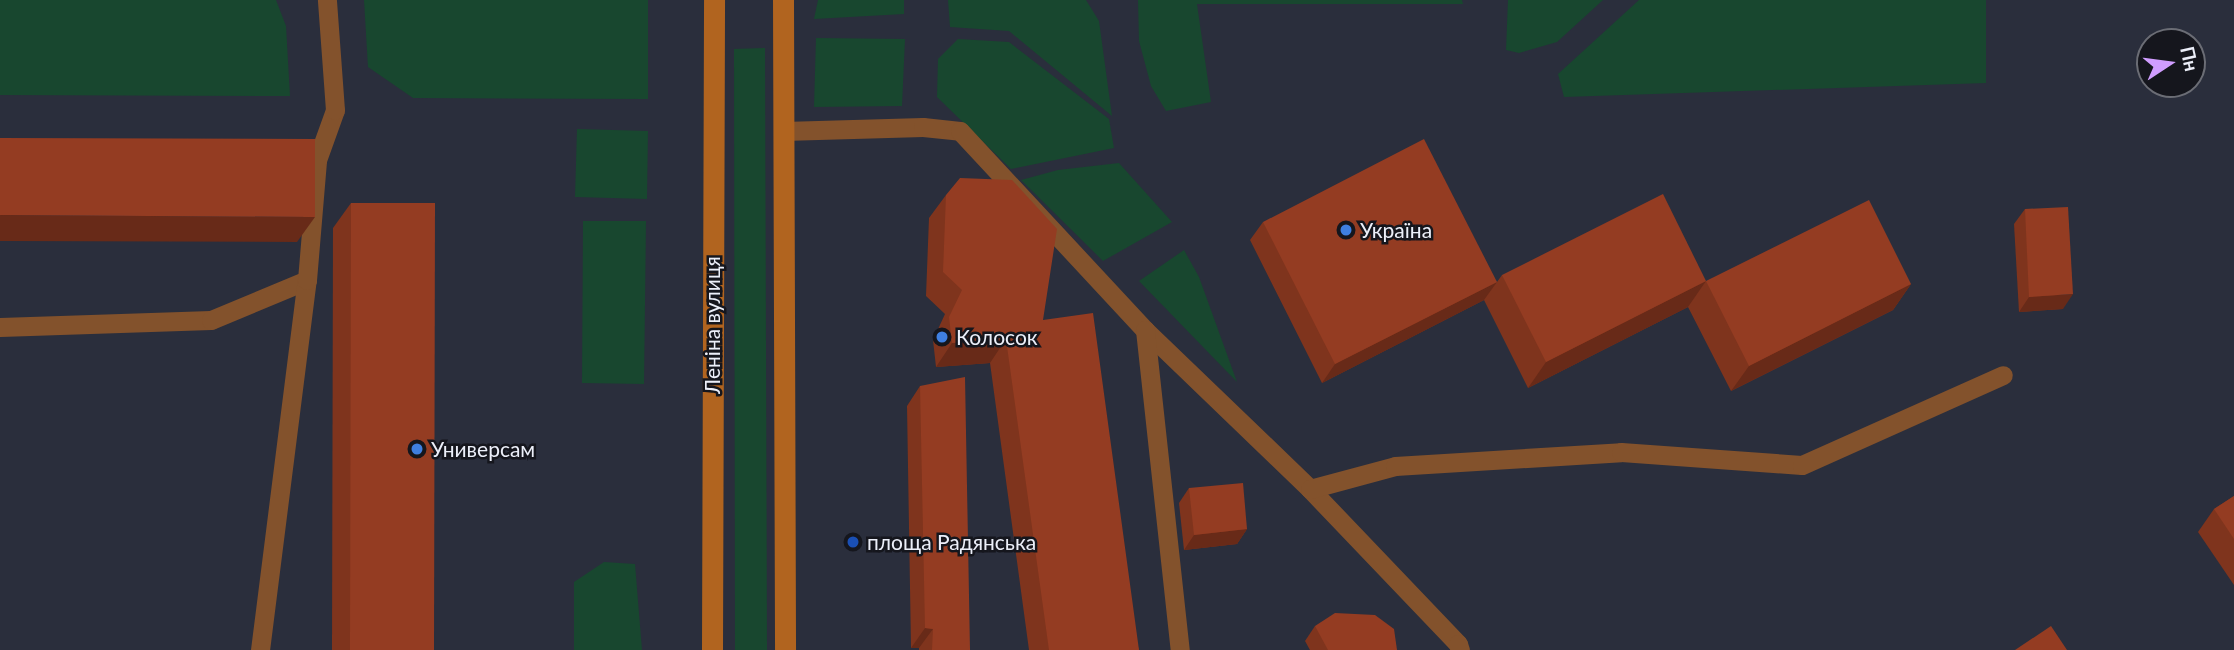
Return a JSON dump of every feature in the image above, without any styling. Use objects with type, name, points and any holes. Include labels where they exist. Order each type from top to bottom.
[{"type":"street","name":"Леніна вулиця","points":[[712,650],[714,0]]},
{"type":"street","points":[[783,0],[785,650]]},
{"type":"lane","points":[[260,650],[307,280],[317,160],[335,110],[327,0]]},
{"type":"lane","points":[[783,131],[923,127],[960,131],[1145,330],[1310,489],[1458,644],[1460,650]]},
{"type":"lane","points":[[0,327],[211,320],[307,280]]},
{"type":"lane","points":[[1145,330],[1180,650]]},
{"type":"lane","points":[[1310,489],[1395,466],[1620,452],[1802,465],[2003,375]]},
{"type":"green space","points":[[0,0],[276,0],[286,26],[290,96],[0,95]]},
{"type":"green space","points":[[364,0],[648,0],[648,99],[413,98],[368,67]]},
{"type":"green space","points":[[818,0],[904,0],[904,14],[814,19]]},
{"type":"green space","points":[[948,0],[1086,0],[1099,21],[1112,116],[1009,31],[950,27]]},
{"type":"green space","points":[[1138,0],[1462,0],[1463,4],[1197,4],[1211,102],[1166,111],[1151,86],[1139,41]]},
{"type":"green space","points":[[1508,0],[1603,0],[1557,42],[1519,53],[1506,50]]},
{"type":"green space","points":[[1639,0],[1986,0],[1986,83],[1564,97],[1558,74]]},
{"type":"green space","points":[[816,38],[905,39],[902,106],[814,107]]},
{"type":"green space","points":[[958,39],[1009,42],[1109,119],[1114,148],[1011,169],[937,97],[938,59]]},
{"type":"green space","points":[[765,48],[767,650],[735,650],[734,49]]},
{"type":"green space","points":[[577,129],[648,131],[647,199],[575,197]]},
{"type":"green space","points":[[1119,163],[1172,222],[1103,261],[1021,180],[1058,170]]},
{"type":"green space","points":[[583,221],[646,221],[644,384],[582,383]]},
{"type":"green space","points":[[1184,250],[1199,277],[1237,382],[1139,281]]},
{"type":"green space","points":[[604,562],[635,564],[642,650],[574,650],[574,582]]},
{"type":"building","points":[[0,138],[315,139],[315,217],[0,215]]},
{"type":"building","points":[[1424,139],[1497,282],[1335,364],[1263,222]]},
{"type":"building","points":[[960,178],[1012,180],[1057,229],[1043,320],[1093,313],[1139,650],[1049,650],[1006,339],[952,343],[949,317],[962,290],[943,272],[946,195]]},
{"type":"building","points":[[1663,194],[1706,281],[1546,362],[1502,275]]},
{"type":"building","points":[[1869,200],[1911,284],[1749,366],[1706,281]]},
{"type":"building","points":[[351,203],[435,203],[434,650],[350,650]]},
{"type":"building","points":[[2068,207],[2073,294],[2029,297],[2025,209]]},
{"type":"building","points":[[965,377],[970,650],[932,650],[933,629],[925,628],[920,386]]},
{"type":"building","points":[[1243,483],[1247,529],[1194,535],[1189,488]]},
{"type":"building","points":[[2234,496],[2234,539],[2214,509]]},
{"type":"building","points":[[1335,613],[1375,615],[1394,629],[1397,650],[1328,650],[1315,626]]},
{"type":"building","points":[[2051,626],[2067,650],[2015,650]]},
{"type":"place","name":"Україна","points":[[1346,230]]},
{"type":"place","name":"Колосок","points":[[942,337]]},
{"type":"place","name":"Универсам","points":[[417,449]]},
{"type":"place","name":"площа Радянська","points":[[853,542]]}]
